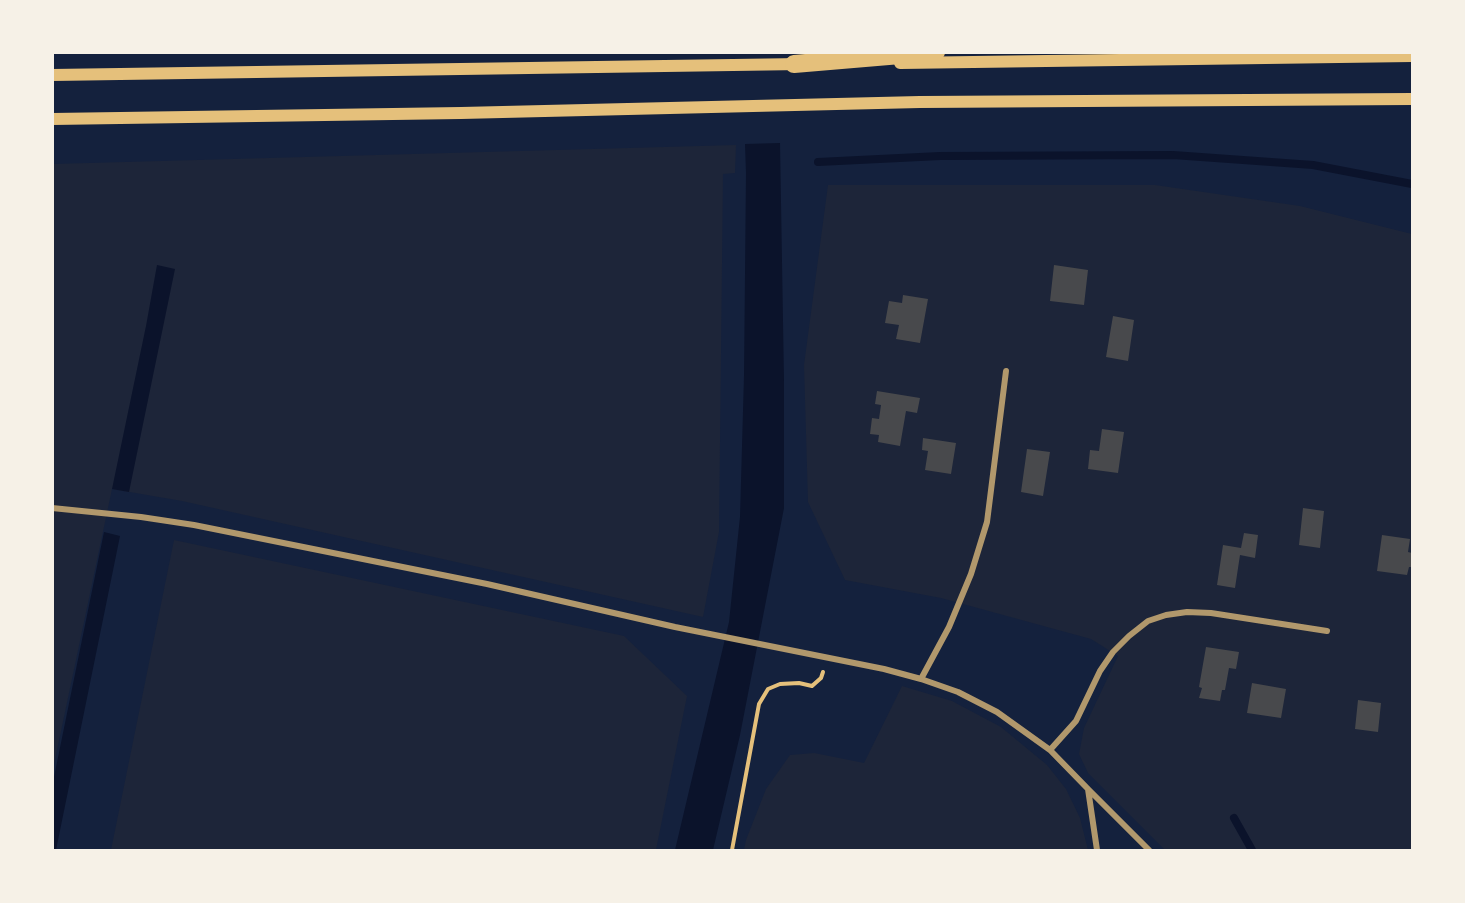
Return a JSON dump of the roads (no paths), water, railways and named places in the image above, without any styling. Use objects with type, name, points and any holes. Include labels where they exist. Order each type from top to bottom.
[{"type":"highway","points":[[794,64],[936,52]]},
{"type":"main road","points":[[52,75],[1413,56]]},
{"type":"main road","points":[[52,119],[461,113],[920,102],[1413,99]]},
{"type":"street","points":[[921,679],[949,627],[971,574],[987,522],[1006,371]]},
{"type":"street","points":[[52,508],[195,525],[487,584],[675,627],[884,669],[921,679],[958,692],[997,712],[1050,750],[1149,850]]},
{"type":"street","points":[[1050,750],[1076,721],[1100,671],[1113,652],[1128,636],[1148,621],[1186,612],[1211,613],[1327,631]]},
{"type":"street","points":[[1088,789],[1097,850]]},
{"type":"waterway","points":[[818,162],[940,156],[1173,155],[1313,165],[1412,184]]},
{"type":"waterway","points":[[1234,818],[1252,850]]}]
